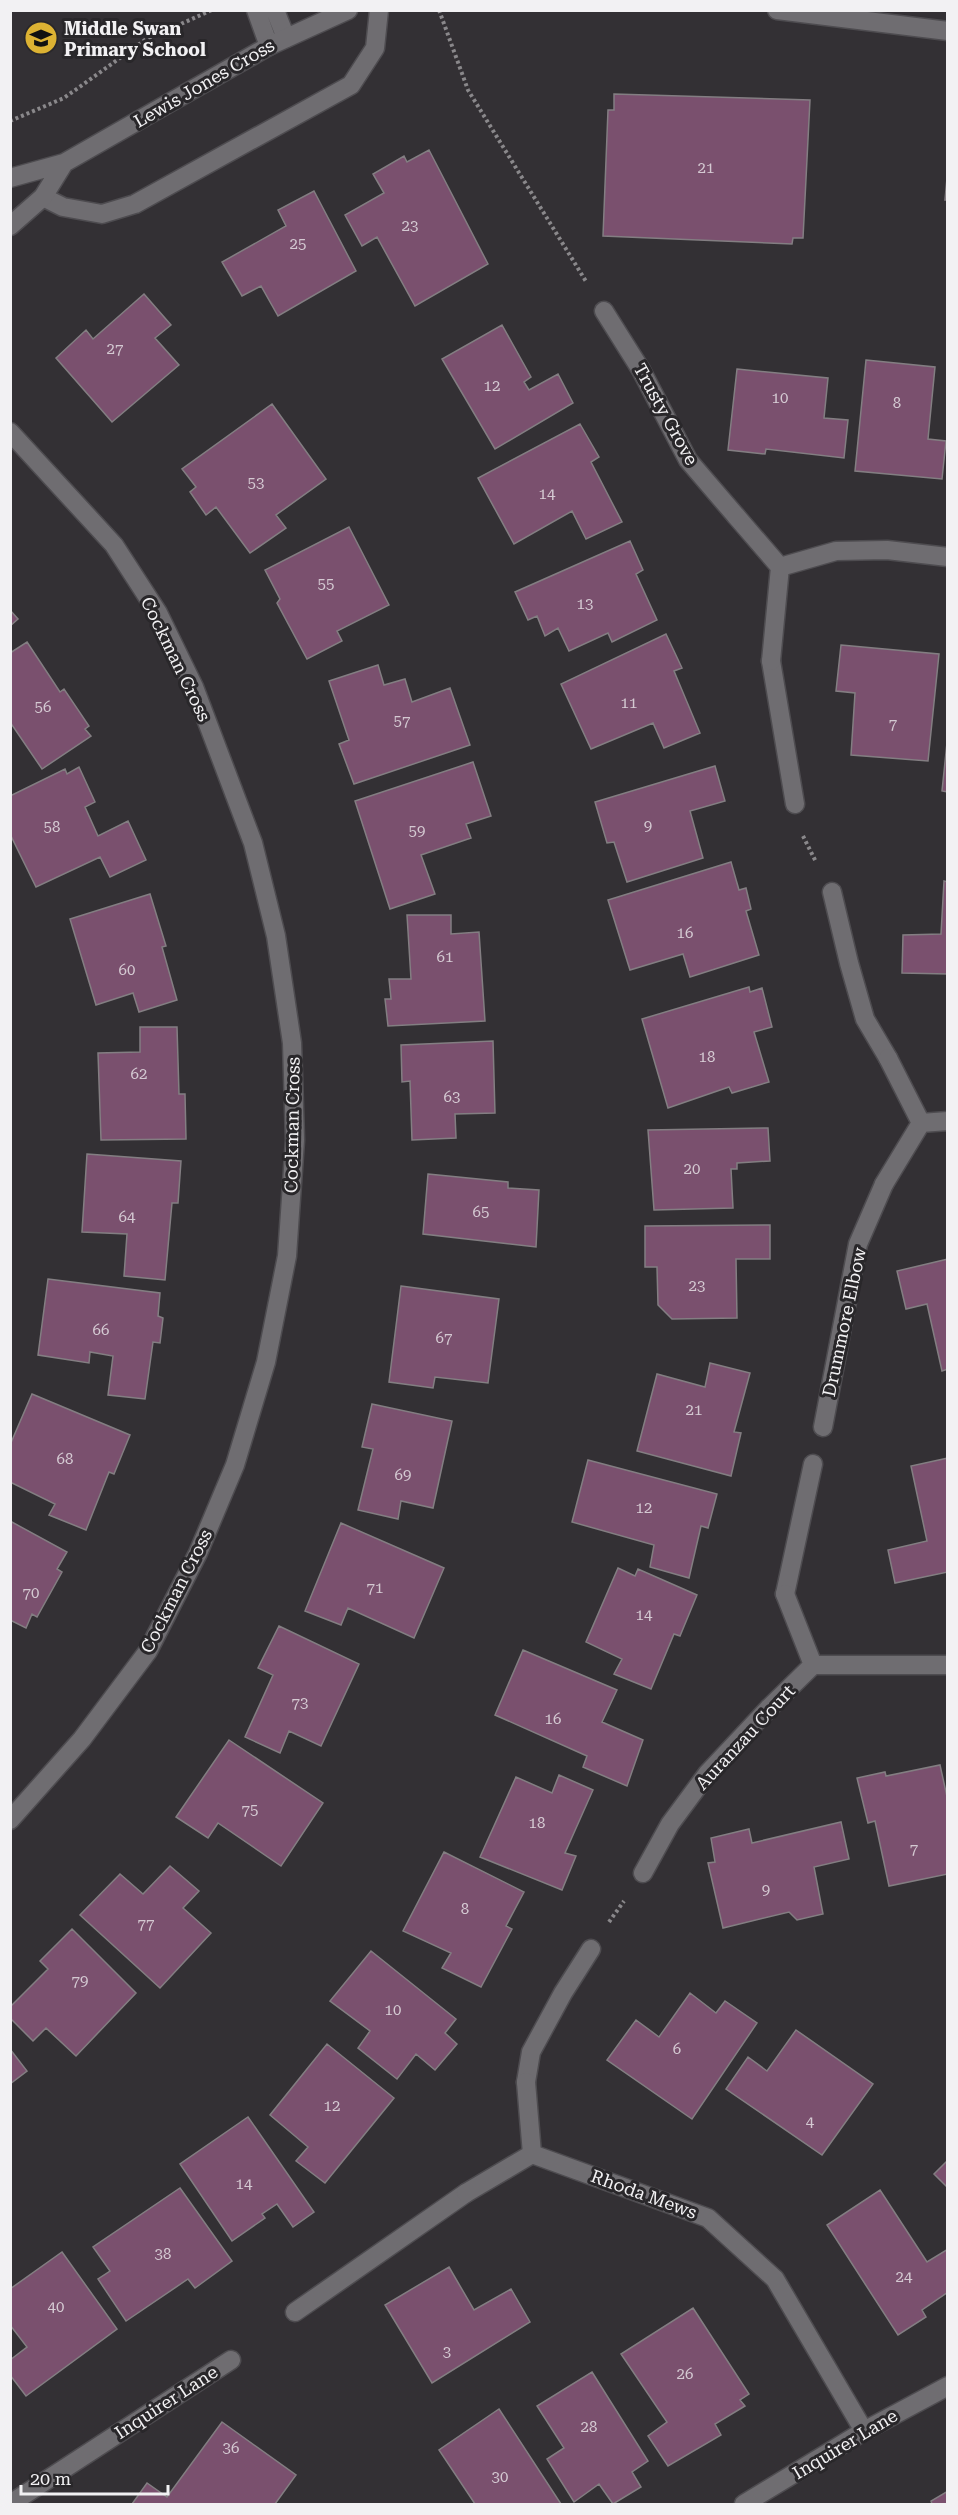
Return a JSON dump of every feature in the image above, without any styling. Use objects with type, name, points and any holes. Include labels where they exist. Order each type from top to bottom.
[{"type":"street","points":[[255,10],[277,42]]},
{"type":"street","points":[[275,10],[277,42]]},
{"type":"street","name":"Lewis Jones Cross","points":[[10,178],[64,163],[277,42],[348,10]]},
{"type":"street","points":[[43,197],[63,207],[102,214],[135,204],[351,85],[375,48],[378,10]]},
{"type":"street","points":[[777,10],[948,31]]},
{"type":"street","name":"Lewis Jones Cross","points":[[10,226],[43,197],[64,163]]},
{"type":"street","name":"Trusty Grove","points":[[604,311],[641,370],[688,460],[780,567]]},
{"type":"street","name":"Cockman Cross","points":[[10,432],[114,545],[158,613],[194,687],[253,843],[276,936],[292,1043],[295,1140],[287,1256],[266,1362],[235,1465],[198,1553],[148,1652],[82,1739],[10,1820]]},
{"type":"street","points":[[795,804],[771,661],[780,567],[836,552],[887,550],[948,557]]},
{"type":"street","points":[[832,892],[865,1019],[921,1123],[948,1121]]},
{"type":"street","name":"Drummore Elbow","points":[[823,1426],[858,1244],[884,1184],[921,1123]]},
{"type":"street","points":[[813,1464],[785,1594],[813,1665],[948,1665]]},
{"type":"street","name":"Auranzau Court","points":[[643,1873],[670,1824],[707,1774],[813,1665]]},
{"type":"street","points":[[295,2312],[466,2193],[532,2154],[525,2082],[531,2052],[563,1993],[591,1949]]},
{"type":"street","name":"Rhoda Mews","points":[[532,2154],[708,2218],[775,2279],[864,2431]]},
{"type":"street","name":"Inquirer Lane","points":[[10,2505],[231,2360]]},
{"type":"street","name":"Inquirer Lane","points":[[744,2505],[864,2431],[948,2386]]},
{"type":"path","points":[[10,121],[64,98],[145,40],[212,10]]},
{"type":"path","points":[[439,10],[468,90],[604,311]]},
{"type":"path","points":[[795,804],[798,828],[832,892]]},
{"type":"path","points":[[591,1949],[643,1873]]},
{"type":"building","points":[[614,94],[810,100],[803,238],[793,238],[792,244],[603,236],[608,110],[614,110]]},
{"type":"building","points":[[429,150],[488,264],[415,306],[377,237],[362,246],[345,215],[384,193],[373,174],[404,156],[407,162]]},
{"type":"building","points":[[948,167],[948,200],[945,200]]},
{"type":"building","points":[[314,191],[356,271],[278,316],[261,286],[242,296],[222,262],[286,226],[278,210]]},
{"type":"building","points":[[144,294],[171,325],[155,338],[179,365],[112,422],[56,358],[86,330],[93,339]]},
{"type":"building","points":[[502,325],[531,377],[524,382],[529,390],[558,374],[573,403],[495,449],[442,359]]},
{"type":"building","points":[[866,360],[935,367],[928,439],[946,441],[942,479],[855,471]]},
{"type":"building","points":[[737,369],[828,378],[824,418],[848,420],[844,458],[766,449],[765,454],[728,450]]},
{"type":"building","points":[[272,404],[326,479],[276,515],[286,528],[250,553],[216,507],[206,515],[190,492],[196,487],[182,469]]},
{"type":"building","points":[[580,424],[599,457],[591,462],[622,522],[586,539],[572,511],[514,544],[478,478]]},
{"type":"building","points":[[349,527],[389,605],[337,631],[342,641],[307,659],[277,603],[280,599],[265,570]]},
{"type":"building","points":[[630,541],[643,570],[636,574],[657,620],[612,642],[608,633],[569,651],[558,628],[545,636],[537,616],[528,620],[515,592]]},
{"type":"building","points":[[10,610],[18,619],[10,626]]},
{"type":"building","points":[[666,634],[682,668],[674,671],[700,733],[664,748],[653,723],[591,749],[561,684]]},
{"type":"building","points":[[27,642],[60,692],[64,689],[89,726],[85,729],[91,736],[42,769],[10,722],[10,653]]},
{"type":"building","points":[[841,645],[939,654],[928,761],[851,755],[855,693],[836,691]]},
{"type":"building","points":[[378,665],[384,685],[405,679],[412,702],[450,688],[470,745],[354,784],[339,744],[349,740],[329,681]]},
{"type":"building","points":[[948,733],[948,792],[942,791]]},
{"type":"building","points":[[473,762],[491,816],[466,824],[471,838],[421,855],[435,894],[390,909],[355,801]]},
{"type":"building","points":[[715,766],[725,801],[690,811],[703,858],[627,882],[614,842],[607,843],[595,802]]},
{"type":"building","points":[[79,767],[95,802],[85,807],[98,836],[128,821],[146,860],[110,877],[100,857],[36,887],[10,834],[10,796],[65,769],[67,774]]},
{"type":"building","points":[[731,862],[739,890],[746,888],[751,909],[746,911],[759,955],[690,977],[683,954],[630,970],[608,900]]},
{"type":"building","points":[[944,881],[948,882],[948,974],[902,973],[903,935],[941,934]]},
{"type":"building","points":[[150,894],[166,946],[162,947],[177,1000],[139,1012],[133,993],[96,1005],[70,919]]},
{"type":"building","points":[[407,915],[451,915],[451,934],[479,932],[485,1021],[388,1026],[385,999],[391,999],[389,979],[411,979]]},
{"type":"building","points":[[749,987],[750,992],[762,988],[772,1027],[754,1032],[769,1082],[732,1093],[729,1087],[668,1108],[642,1019]]},
{"type":"building","points":[[140,1027],[177,1027],[179,1094],[185,1094],[186,1139],[101,1140],[98,1053],[140,1052]]},
{"type":"building","points":[[493,1041],[495,1113],[455,1114],[456,1138],[412,1140],[410,1081],[402,1082],[401,1045]]},
{"type":"building","points":[[768,1128],[770,1161],[737,1163],[737,1169],[731,1169],[733,1208],[654,1210],[648,1130]]},
{"type":"building","points":[[87,1154],[181,1161],[178,1203],[172,1203],[165,1280],[124,1276],[127,1234],[82,1232]]},
{"type":"building","points":[[428,1174],[508,1182],[508,1188],[539,1190],[536,1247],[423,1234]]},
{"type":"building","points":[[770,1225],[770,1259],[736,1259],[737,1318],[672,1319],[658,1305],[657,1267],[645,1267],[645,1226]]},
{"type":"building","points":[[948,1259],[948,1369],[942,1371],[927,1304],[906,1309],[897,1271]]},
{"type":"building","points":[[48,1279],[160,1293],[158,1316],[163,1318],[160,1343],[153,1342],[145,1399],[108,1395],[113,1356],[90,1352],[89,1363],[38,1355]]},
{"type":"building","points":[[401,1286],[499,1299],[488,1383],[435,1377],[433,1388],[389,1382]]},
{"type":"building","points":[[710,1363],[750,1373],[734,1432],[741,1433],[731,1476],[637,1451],[657,1374],[705,1387]]},
{"type":"building","points":[[32,1394],[130,1435],[114,1474],[109,1472],[86,1530],[49,1515],[55,1504],[10,1482],[10,1445]]},
{"type":"building","points":[[372,1404],[452,1421],[433,1508],[401,1501],[398,1519],[358,1510],[373,1449],[362,1447]]},
{"type":"building","points":[[948,1458],[948,1572],[895,1583],[888,1550],[927,1541],[911,1466]]},
{"type":"building","points":[[588,1460],[717,1494],[708,1528],[701,1526],[689,1578],[650,1567],[654,1545],[572,1522]]},
{"type":"building","points":[[10,1521],[67,1552],[57,1569],[62,1572],[37,1617],[32,1614],[26,1628],[10,1620]]},
{"type":"building","points":[[341,1523],[444,1568],[414,1638],[348,1608],[341,1625],[305,1611]]},
{"type":"building","points":[[618,1568],[635,1576],[638,1569],[697,1595],[680,1636],[674,1634],[651,1689],[614,1674],[622,1659],[586,1642]]},
{"type":"building","points":[[279,1626],[359,1664],[321,1746],[289,1731],[280,1753],[245,1737],[273,1675],[258,1668]]},
{"type":"building","points":[[523,1650],[617,1690],[602,1722],[643,1740],[627,1786],[583,1767],[587,1756],[495,1715]]},
{"type":"building","points":[[229,1740],[323,1803],[281,1866],[218,1823],[208,1838],[176,1817]]},
{"type":"building","points":[[940,1765],[948,1801],[948,1874],[889,1886],[875,1821],[868,1823],[857,1778],[885,1772],[886,1776]]},
{"type":"building","points":[[559,1775],[593,1790],[565,1853],[576,1856],[562,1890],[480,1857],[516,1777],[552,1793]]},
{"type":"building","points":[[841,1822],[849,1859],[814,1867],[823,1914],[797,1920],[789,1912],[723,1928],[708,1863],[715,1862],[711,1838],[749,1829],[752,1843]]},
{"type":"building","points":[[444,1852],[524,1892],[506,1926],[512,1929],[481,1987],[442,1968],[451,1953],[403,1931]]},
{"type":"building","points":[[170,1866],[199,1891],[183,1908],[211,1933],[160,1988],[80,1915],[120,1874],[143,1894]]},
{"type":"building","points":[[72,1929],[136,1993],[76,2056],[46,2028],[33,2041],[10,2018],[10,2007],[48,1969],[40,1961]]},
{"type":"building","points":[[371,1951],[456,2019],[445,2033],[457,2044],[435,2070],[416,2054],[397,2079],[358,2048],[370,2031],[330,2001]]},
{"type":"building","points":[[690,1993],[716,2013],[725,2001],[757,2023],[692,2119],[607,2060],[636,2020],[659,2037]]},
{"type":"building","points":[[796,2030],[873,2084],[822,2155],[726,2089],[748,2057],[767,2071]]},
{"type":"building","points":[[327,2044],[394,2098],[325,2183],[296,2161],[308,2147],[270,2115]]},
{"type":"building","points":[[10,2049],[27,2071],[10,2084]]},
{"type":"building","points":[[248,2117],[314,2212],[293,2227],[277,2204],[262,2214],[265,2218],[232,2241],[180,2164]]},
{"type":"building","points":[[948,2160],[948,2188],[934,2174]]},
{"type":"building","points":[[180,2188],[232,2261],[195,2288],[188,2279],[126,2321],[98,2279],[110,2271],[93,2247]]},
{"type":"building","points":[[880,2190],[927,2262],[948,2249],[948,2292],[922,2310],[926,2317],[898,2335],[827,2225]]},
{"type":"building","points":[[62,2252],[117,2329],[26,2396],[10,2375],[10,2360],[27,2347],[10,2325],[10,2289]]},
{"type":"building","points":[[449,2267],[474,2310],[511,2289],[530,2322],[432,2383],[385,2305]]},
{"type":"building","points":[[693,2308],[749,2394],[740,2400],[745,2406],[715,2424],[721,2435],[668,2466],[648,2436],[667,2422],[621,2354]]},
{"type":"building","points":[[592,2372],[648,2461],[632,2472],[641,2487],[613,2504],[599,2484],[574,2502],[547,2459],[564,2448],[537,2406]]},
{"type":"building","points":[[499,2409],[561,2504],[475,2504],[439,2450]]},
{"type":"building","points":[[222,2422],[296,2475],[275,2504],[132,2504],[147,2483],[167,2497]]},
{"type":"building","points":[[948,2491],[948,2504],[932,2504],[931,2501]]},
{"type":"place","name":"Middle Swan Primary School","points":[[41,38]]}]
